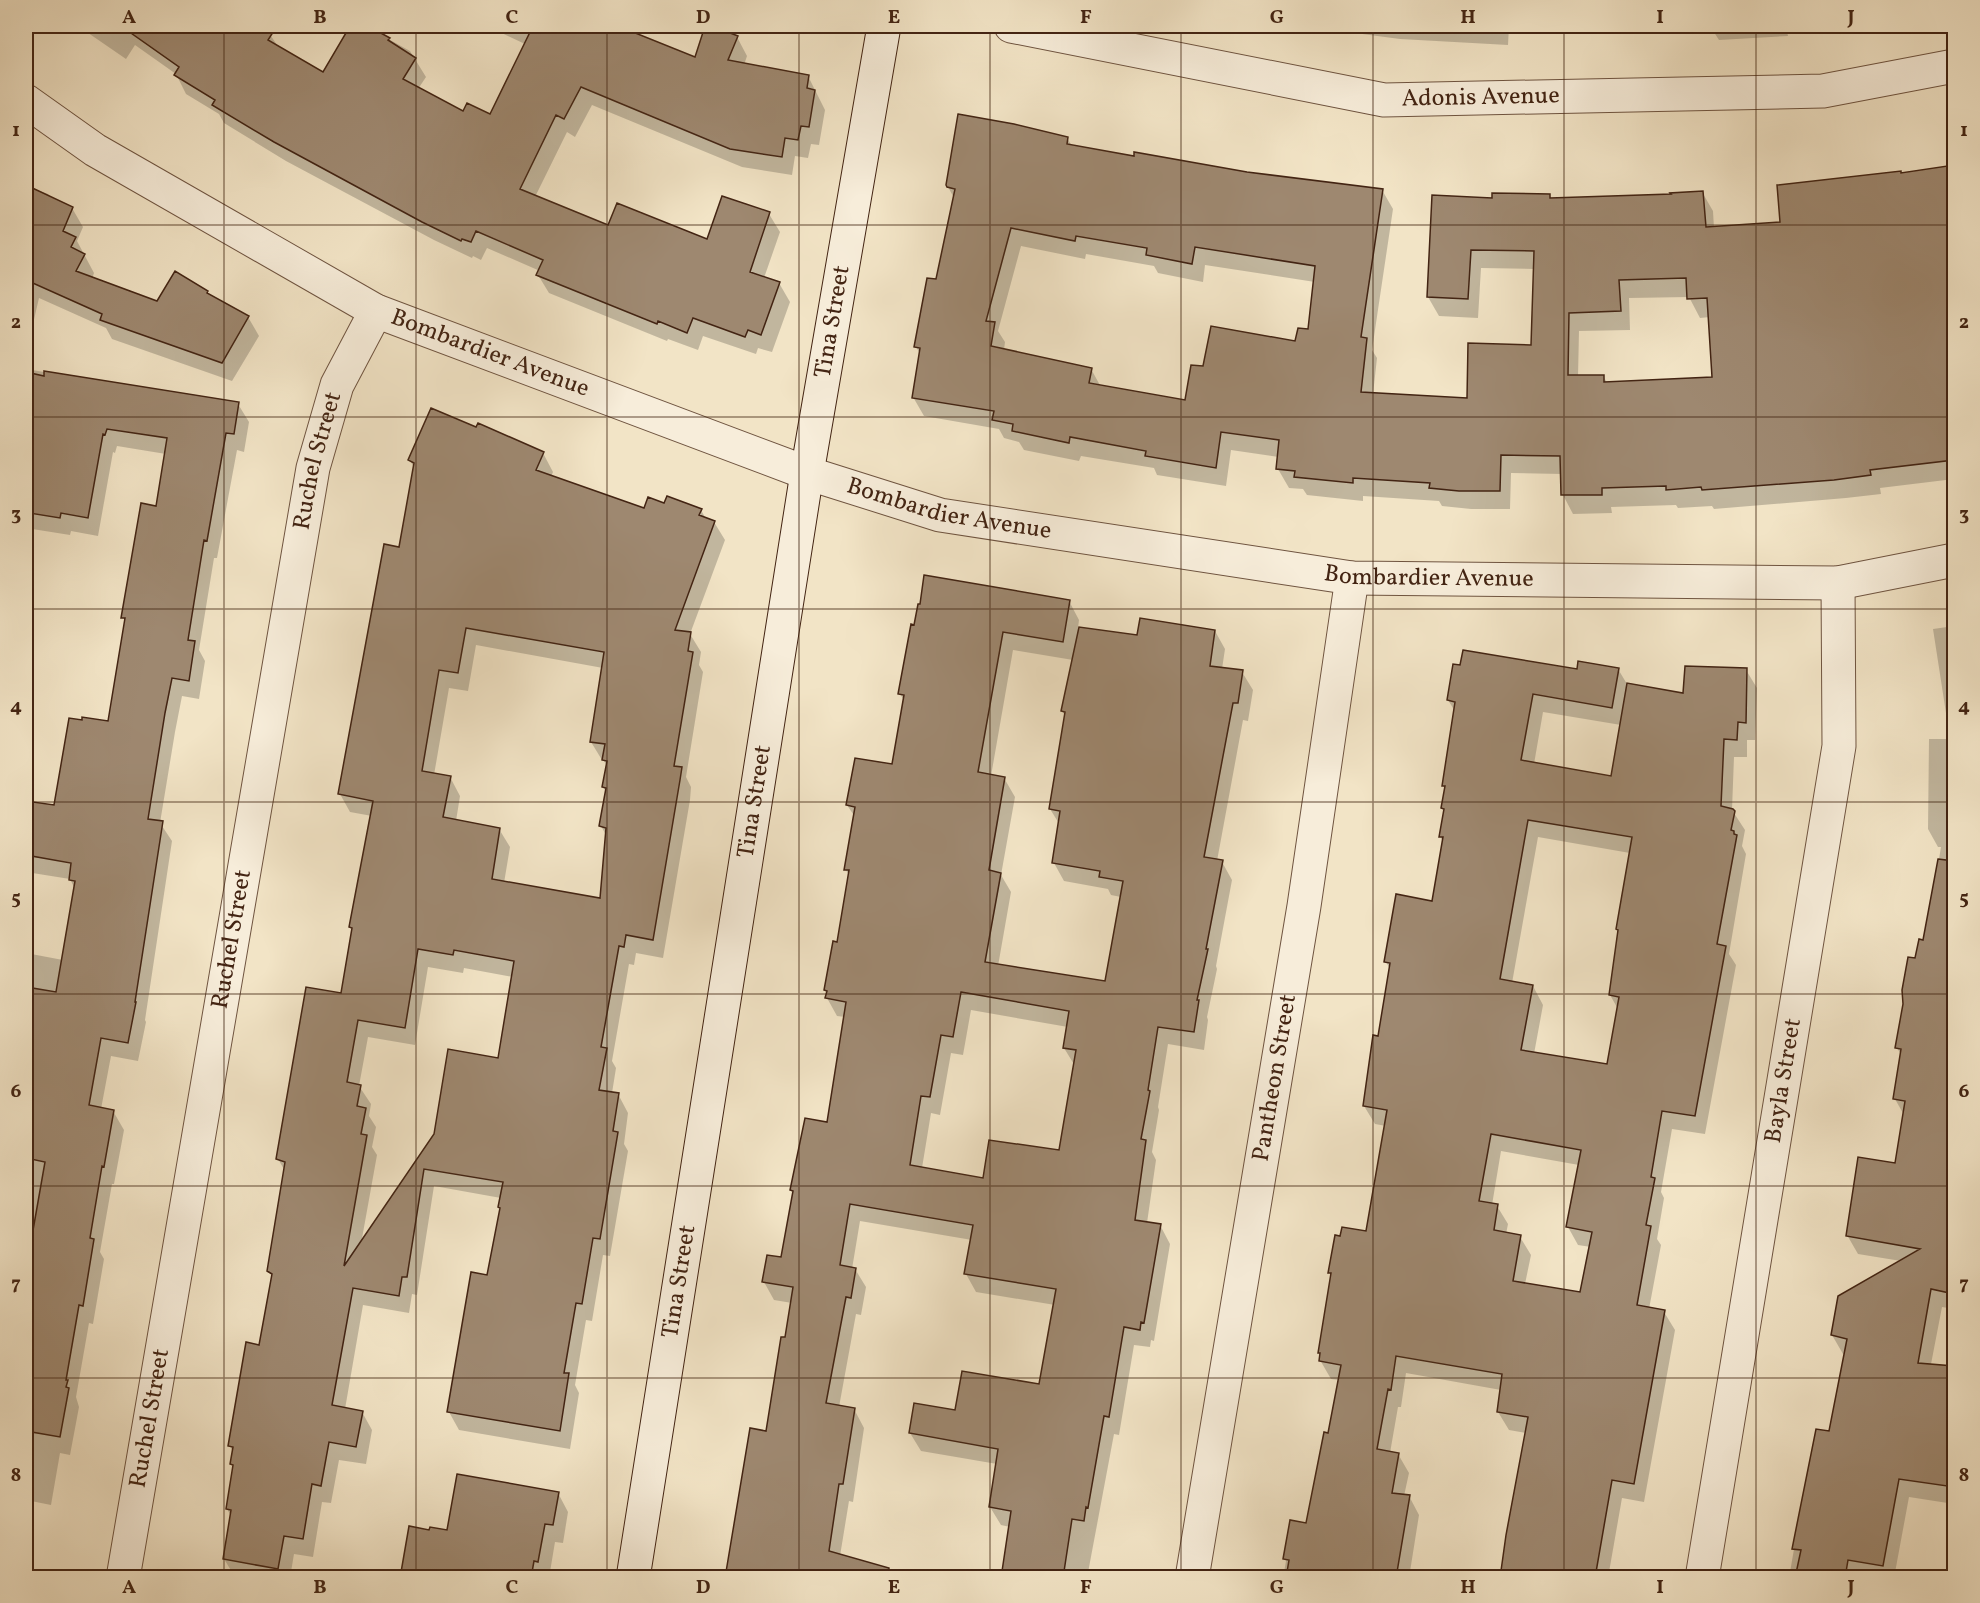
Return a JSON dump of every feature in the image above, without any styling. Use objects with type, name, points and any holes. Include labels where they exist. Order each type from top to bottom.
[{"type":"street","name":"Tina Street","points":[[633,1578],[807,473],[884,26]]},
{"type":"street","name":"Adonis Avenue","points":[[1011,26],[1384,100],[1823,91],[1954,66]]},
{"type":"street","name":"Bombardier Avenue","points":[[26,101],[95,150],[376,310],[807,473],[939,514],[1352,578],[1839,583],[1954,560]]},
{"type":"street","name":"Ruchel Street","points":[[123,1578],[313,468],[337,385],[376,310]]},
{"type":"street","name":"Pantheon Street","points":[[1192,1578],[1304,906],[1352,578]]},
{"type":"street","name":"Bayla Street","points":[[1702,1578],[1839,746],[1839,583]]},
{"type":"building","points":[[121,26],[277,26],[268,40],[323,72],[350,26],[368,26],[390,38],[388,40],[416,58],[403,79],[463,111],[467,103],[490,114],[533,26],[618,26],[695,57],[705,26],[712,26],[738,36],[728,60],[809,75],[807,88],[815,90],[809,127],[801,126],[798,140],[785,138],[782,157],[730,149],[581,87],[564,119],[556,115],[520,189],[608,225],[617,203],[707,239],[722,196],[770,212],[750,272],[780,282],[761,335],[748,330],[745,337],[693,318],[687,333],[658,321],[657,324],[536,275],[543,260],[476,231],[471,242],[462,239],[461,241],[274,142],[212,105],[215,100],[174,75],[179,67]]},
{"type":"building","points":[[958,114],[1068,137],[1067,144],[1134,156],[1134,152],[1247,172],[1383,189],[1361,337],[1367,338],[1361,392],[1467,398],[1468,343],[1531,345],[1534,251],[1471,250],[1468,299],[1427,297],[1432,195],[1492,198],[1492,193],[1550,194],[1550,198],[1703,191],[1706,227],[1780,222],[1777,185],[1901,171],[1901,173],[1954,165],[1954,460],[1870,470],[1871,475],[1834,480],[1702,490],[1701,487],[1666,490],[1666,486],[1602,488],[1602,495],[1561,495],[1560,456],[1501,455],[1500,491],[1459,491],[1429,488],[1430,483],[1353,478],[1353,483],[1294,477],[1295,471],[1276,469],[1279,440],[1221,432],[1216,468],[1145,456],[1146,451],[1070,437],[1069,443],[1012,431],[1013,424],[992,420],[994,411],[912,398],[920,348],[914,347],[927,278],[936,279],[955,189],[946,185]],"holes":[[[1011,228],[1075,241],[1076,236],[1147,248],[1146,255],[1192,264],[1195,247],[1315,266],[1308,329],[1298,328],[1295,341],[1211,326],[1203,366],[1191,365],[1185,400],[1089,383],[1092,368],[991,346],[995,322],[986,321]],[[1686,278],[1687,299],[1707,298],[1712,377],[1604,382],[1604,375],[1568,375],[1569,313],[1621,311],[1619,280]]]},
{"type":"building","points":[[26,185],[73,207],[63,231],[76,237],[71,247],[85,254],[76,271],[157,301],[175,271],[208,291],[207,293],[249,316],[222,363],[100,320],[102,314],[26,280]]},
{"type":"building","points":[[44,371],[239,402],[234,434],[226,433],[207,541],[204,540],[188,640],[195,641],[189,681],[172,678],[165,713],[148,819],[163,821],[128,1043],[101,1038],[89,1105],[114,1110],[90,1238],[94,1239],[83,1306],[79,1305],[66,1380],[68,1380],[66,1387],[69,1388],[60,1437],[26,1431],[26,1270],[45,1162],[26,1158],[26,987],[56,992],[75,881],[69,880],[71,863],[26,855],[26,801],[54,805],[69,718],[82,720],[82,717],[108,721],[125,618],[121,618],[141,503],[156,506],[167,438],[107,429],[105,435],[103,434],[88,518],[61,513],[60,518],[29,513],[31,502],[26,501],[26,372],[44,376]]},
{"type":"building","points":[[431,408],[476,427],[478,423],[544,452],[536,470],[644,508],[648,497],[664,503],[667,496],[702,509],[699,515],[715,521],[675,630],[691,632],[688,651],[693,652],[674,766],[682,767],[653,940],[626,935],[624,947],[619,946],[601,1047],[607,1048],[599,1090],[619,1093],[613,1131],[618,1132],[600,1239],[593,1238],[582,1304],[576,1303],[564,1373],[569,1373],[560,1431],[447,1412],[471,1272],[487,1275],[503,1182],[424,1169],[407,1277],[402,1277],[399,1296],[353,1288],[332,1405],[363,1411],[356,1447],[329,1442],[321,1486],[312,1484],[303,1539],[284,1536],[278,1569],[223,1559],[231,1510],[226,1509],[233,1465],[230,1464],[233,1447],[228,1446],[246,1342],[259,1345],[272,1274],[267,1271],[285,1162],[276,1159],[306,987],[341,993],[352,928],[349,927],[373,801],[338,794],[384,544],[399,547],[414,463],[408,460]],"holes":[[[466,628],[604,652],[590,742],[605,744],[602,760],[607,761],[602,787],[606,788],[599,826],[606,828],[600,898],[492,879],[500,828],[443,817],[451,776],[422,771],[439,670],[458,673]],[[418,949],[453,955],[454,950],[514,961],[498,1058],[448,1049],[434,1134],[344,1266],[367,1135],[361,1134],[366,1108],[357,1106],[361,1085],[347,1082],[358,1020],[405,1028]]]},
{"type":"building","points":[[924,575],[1070,600],[1063,642],[1003,632],[978,772],[1005,777],[989,870],[1001,873],[985,962],[1105,981],[1123,881],[1099,877],[1100,871],[1052,863],[1060,811],[1049,809],[1065,712],[1061,711],[1079,627],[1137,635],[1140,618],[1215,630],[1210,666],[1243,670],[1238,703],[1233,703],[1204,857],[1223,860],[1197,1000],[1199,1000],[1194,1032],[1158,1027],[1148,1090],[1150,1091],[1141,1139],[1146,1140],[1135,1220],[1161,1224],[1144,1323],[1141,1322],[1140,1330],[1124,1327],[1109,1417],[1104,1416],[1088,1508],[1086,1507],[1084,1521],[1072,1519],[1063,1578],[1001,1578],[1011,1511],[989,1507],[998,1449],[909,1433],[914,1403],[955,1410],[962,1371],[1039,1384],[1056,1289],[964,1274],[973,1225],[850,1204],[840,1265],[856,1268],[851,1298],[846,1297],[826,1403],[855,1408],[843,1484],[839,1484],[829,1551],[889,1568],[888,1578],[725,1578],[750,1428],[766,1431],[781,1337],[785,1337],[793,1287],[762,1282],[767,1255],[781,1257],[793,1191],[790,1190],[805,1118],[827,1122],[846,1002],[825,998],[827,991],[824,990],[833,941],[837,942],[849,870],[844,870],[855,807],[846,805],[855,758],[892,764],[904,695],[898,694],[911,624],[914,625],[918,604],[920,604]],"holes":[[[961,992],[1069,1011],[1063,1048],[1076,1050],[1059,1150],[989,1140],[983,1178],[910,1165],[921,1096],[930,1097],[941,1035],[953,1037]]]},
{"type":"building","points":[[1463,650],[1577,669],[1578,661],[1619,668],[1612,708],[1533,694],[1521,760],[1611,776],[1627,683],[1683,693],[1685,666],[1747,668],[1746,723],[1738,722],[1737,740],[1724,739],[1721,806],[1735,811],[1731,830],[1737,835],[1717,944],[1726,946],[1695,1116],[1662,1111],[1651,1177],[1655,1178],[1646,1225],[1651,1226],[1637,1305],[1665,1310],[1634,1484],[1612,1480],[1595,1578],[1500,1578],[1528,1417],[1497,1412],[1502,1374],[1396,1356],[1391,1390],[1388,1389],[1377,1449],[1399,1453],[1392,1493],[1410,1495],[1396,1578],[1286,1578],[1289,1560],[1283,1559],[1290,1520],[1306,1523],[1324,1432],[1328,1433],[1341,1365],[1319,1361],[1320,1353],[1318,1353],[1335,1235],[1340,1236],[1342,1227],[1366,1231],[1387,1110],[1363,1106],[1373,1035],[1378,1036],[1390,963],[1384,962],[1396,894],[1432,901],[1443,837],[1439,837],[1444,809],[1441,808],[1445,786],[1442,786],[1455,702],[1447,700],[1453,664],[1460,665]],"holes":[[[1528,820],[1632,837],[1616,929],[1618,930],[1609,995],[1619,997],[1607,1064],[1521,1050],[1533,985],[1500,979]],[[1491,1134],[1581,1150],[1566,1227],[1592,1232],[1580,1292],[1513,1281],[1521,1235],[1494,1230],[1498,1204],[1479,1201]]]},
{"type":"building","points":[[1938,859],[1954,861],[1954,1294],[1931,1289],[1918,1363],[1954,1366],[1954,1487],[1899,1479],[1883,1566],[1848,1560],[1845,1578],[1795,1578],[1801,1550],[1792,1549],[1816,1429],[1829,1431],[1847,1339],[1831,1335],[1838,1296],[1920,1249],[1846,1236],[1858,1157],[1895,1163],[1905,1101],[1893,1099],[1901,1049],[1895,1048],[1903,1004],[1902,990],[1908,957],[1915,958],[1919,939],[1923,940]]},
{"type":"building","points":[[457,1474],[559,1492],[553,1525],[545,1524],[538,1562],[534,1561],[531,1578],[400,1578],[409,1526],[429,1530],[430,1527],[447,1530]]}]
